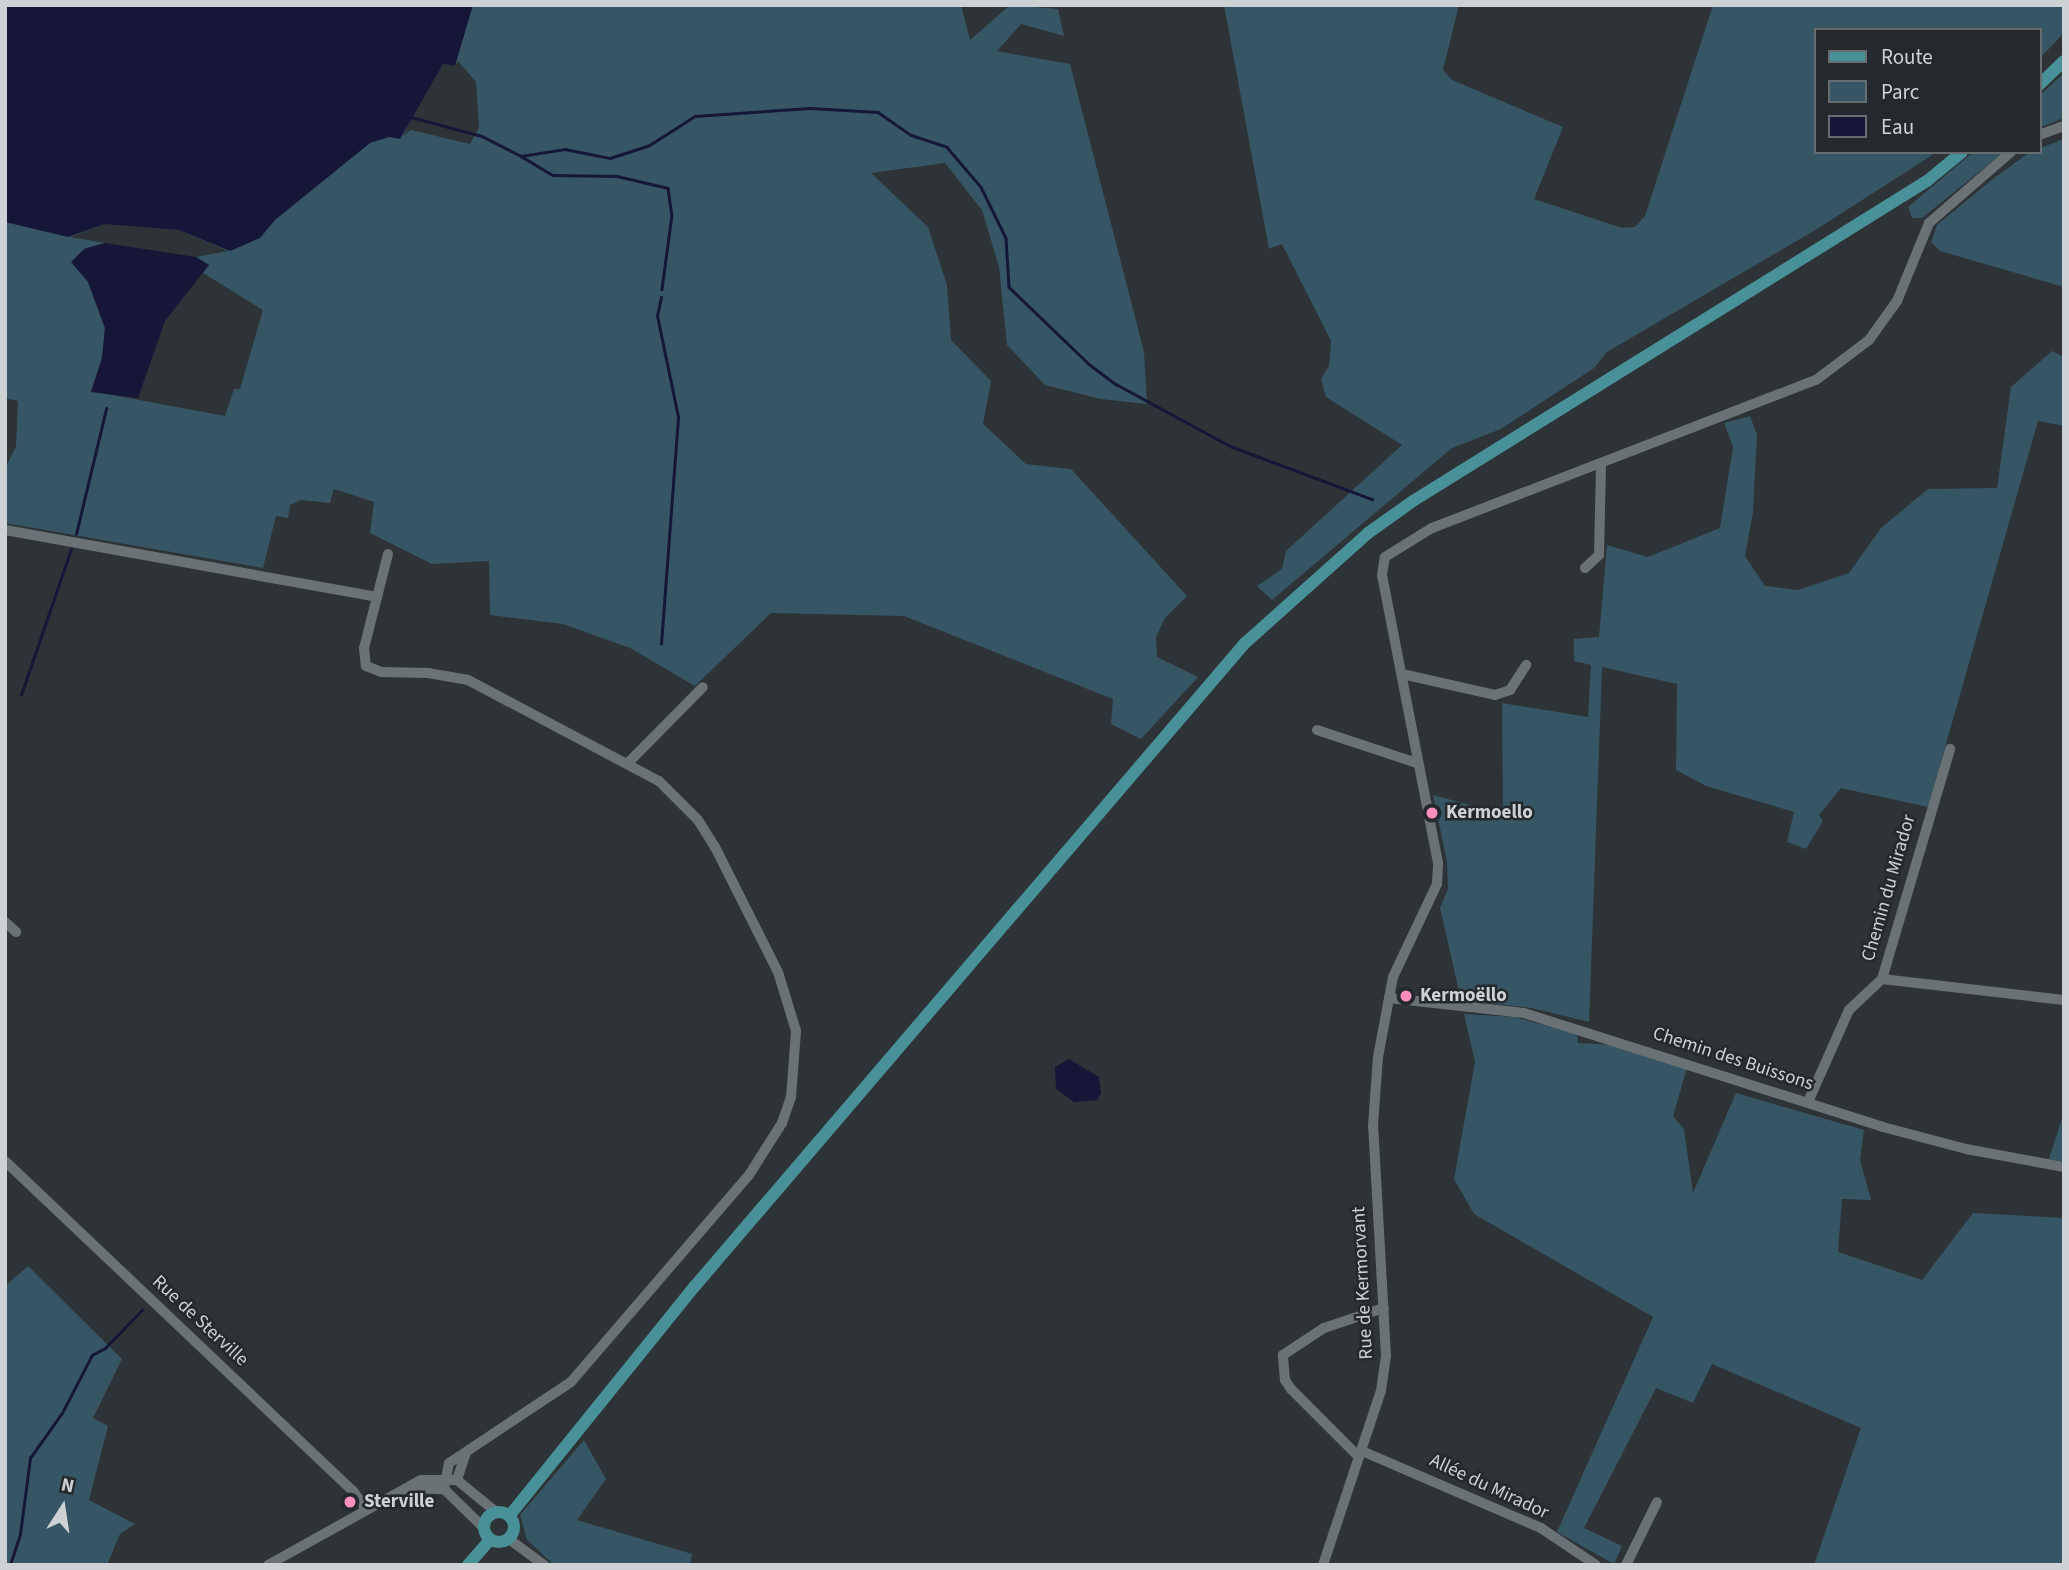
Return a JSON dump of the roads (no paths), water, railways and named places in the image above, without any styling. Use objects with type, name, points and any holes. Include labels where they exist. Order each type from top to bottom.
[{"type":"main road","points":[[2041,83],[2064,61]]},
{"type":"main road","points":[[510,1515],[695,1286],[1253,636],[1368,533],[1413,500],[1927,181],[1960,154]]},
{"type":"main road","points":[[468,1565],[487,1534],[488,1517],[496,1512],[510,1515]]},
{"type":"main road","points":[[487,1534],[509,1539],[514,1526],[510,1515]]},
{"type":"street","points":[[2041,134],[2064,126]]},
{"type":"street","name":"Rue de Kermorvant","points":[[1323,1565],[1381,1391],[1386,1356],[1373,1101],[1389,998],[1405,948],[1437,884],[1438,863],[1382,575],[1385,557],[1432,528],[1816,380],[1869,340],[1897,301],[1929,223],[2009,154]]},
{"type":"street","points":[[1585,568],[1599,555],[1601,464]]},
{"type":"street","points":[[5,530],[377,597]]},
{"type":"street","points":[[388,554],[365,648],[366,666],[382,672],[428,673],[468,680],[629,762],[659,781],[698,820],[778,972],[796,1031],[791,1097],[782,1123],[749,1175],[571,1382],[449,1463],[444,1477],[444,1489],[487,1534]]},
{"type":"street","points":[[1402,674],[1495,695],[1510,690],[1526,665]]},
{"type":"street","points":[[629,762],[703,687]]},
{"type":"street","points":[[1317,730],[1417,763]]},
{"type":"street","name":"Chemin du Mirador","points":[[1808,1102],[1849,1010],[1882,979],[1950,749]]},
{"type":"street","points":[[5,922],[16,932]]},
{"type":"street","points":[[1882,979],[2064,1000]]},
{"type":"street","name":"Chemin des Buissons","points":[[1389,998],[1537,1016],[1966,1149],[2064,1167]]},
{"type":"street","name":"Rue de Sterville","points":[[5,1161],[343,1481],[366,1509]]},
{"type":"street","points":[[1360,1454],[1291,1390],[1285,1380],[1283,1355],[1324,1328],[1384,1308]]},
{"type":"street","points":[[457,1480],[466,1452]]},
{"type":"street","name":"Allée du Mirador","points":[[1360,1454],[1541,1528],[1596,1565]]},
{"type":"street","points":[[268,1565],[421,1480],[444,1477],[457,1480],[496,1512]]},
{"type":"street","points":[[409,1488],[444,1489]]},
{"type":"street","points":[[1626,1565],[1657,1502]]},
{"type":"street","points":[[509,1539],[544,1565]]},
{"type":"water","points":[[5,5],[473,5],[455,66],[443,64],[400,139],[389,137],[370,143],[275,220],[260,238],[230,251],[179,230],[105,224],[68,237],[5,222]]},
{"type":"water","points":[[105,243],[196,257],[209,265],[165,321],[138,398],[91,392],[102,358],[105,328],[88,282],[71,262],[84,249]]},
{"type":"water","points":[[1069,1059],[1099,1077],[1101,1093],[1097,1100],[1074,1102],[1056,1089],[1055,1067]]},
{"type":"waterway","points":[[411,117],[482,136],[521,156],[565,149],[610,158],[648,146],[695,116],[810,108],[878,112],[911,135],[947,147],[981,187],[1006,238],[1009,287],[1089,364],[1116,384],[1230,446],[1372,499]]},
{"type":"waterway","points":[[521,156],[553,175],[617,176],[668,188],[672,215],[662,289]]},
{"type":"waterway","points":[[661,297],[657,316],[678,417],[661,644]]},
{"type":"waterway","points":[[76,534],[106,409]]},
{"type":"waterway","points":[[21,695],[71,549]]},
{"type":"waterway","points":[[10,1565],[20,1534],[30,1458],[62,1413],[92,1355],[105,1348],[142,1310]]},
{"type":"place","name":"Kermoello","points":[[1432,813]]},
{"type":"place","name":"Kermoëllo","points":[[1406,996]]},
{"type":"place","name":"Sterville","points":[[350,1502]]}]
